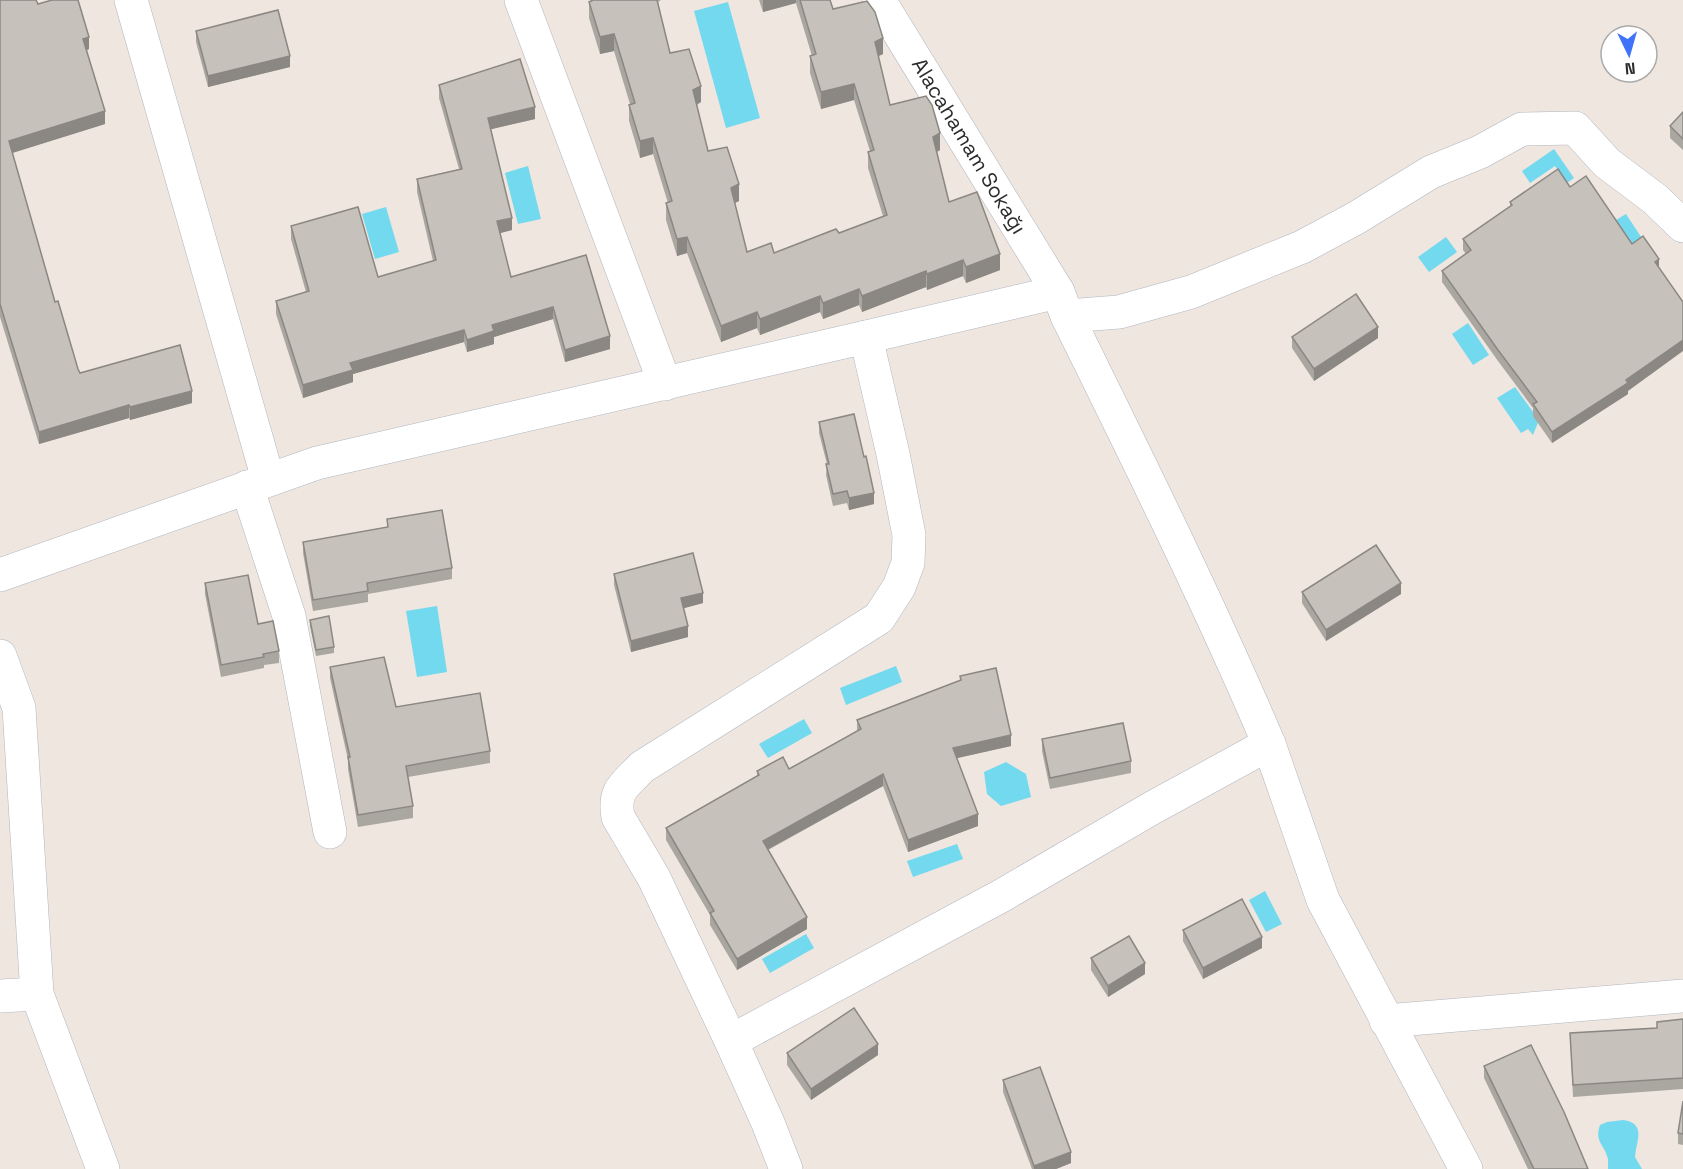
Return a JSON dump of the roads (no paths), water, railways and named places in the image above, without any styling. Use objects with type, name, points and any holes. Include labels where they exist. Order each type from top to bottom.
[{"type":"street","points":[[131,0],[258,483],[289,616],[330,832]]},
{"type":"street","points":[[521,0],[665,384]]},
{"type":"street","name":"Alacahamam Sokağı","points":[[879,0],[1063,304],[1239,673],[1269,744],[1323,900],[1466,1169]]},
{"type":"street","points":[[0,575],[317,463],[866,337],[1063,304],[1119,312],[1191,292],[1302,247],[1356,218],[1431,172],[1480,152],[1522,129],[1575,128],[1607,163],[1655,199],[1683,226]]},
{"type":"street","points":[[786,1169],[731,1041],[654,878],[618,817],[616,808],[619,791],[642,767],[879,618],[899,587],[908,563],[909,535],[866,337]]},
{"type":"street","points":[[0,656],[19,708],[37,994],[103,1169]]},
{"type":"street","points":[[731,1041],[1001,896],[1152,808],[1269,744]]},
{"type":"street","points":[[0,996],[37,994]]},
{"type":"street","points":[[1386,1021],[1683,996]]},
{"type":"water","points":[[728,2],[760,118],[726,128],[694,11]]},
{"type":"water","points":[[1554,149],[1574,178],[1567,183],[1555,166],[1530,183],[1522,171]]},
{"type":"water","points":[[528,166],[541,219],[518,224],[505,173]]},
{"type":"water","points":[[386,207],[399,252],[375,259],[362,214]]},
{"type":"water","points":[[1626,214],[1645,243],[1632,250],[1604,227]]},
{"type":"water","points":[[1446,237],[1457,252],[1429,272],[1418,257]]},
{"type":"water","points":[[1468,323],[1489,355],[1473,365],[1452,334]]},
{"type":"water","points":[[1515,387],[1539,420],[1533,435],[1528,429],[1521,433],[1497,398]]},
{"type":"water","points":[[437,606],[447,672],[417,677],[406,611]]},
{"type":"water","points":[[896,666],[902,682],[846,705],[840,688]]},
{"type":"water","points":[[804,719],[812,733],[768,758],[759,744]]},
{"type":"water","points":[[1006,762],[1026,774],[1031,797],[1001,806],[987,794],[984,772]]},
{"type":"water","points":[[957,844],[963,859],[913,877],[907,861]]},
{"type":"water","points":[[1265,891],[1282,924],[1266,932],[1249,900]]},
{"type":"water","points":[[806,934],[814,948],[770,973],[762,959]]},
{"type":"water","points":[[1623,1120],[1635,1125],[1638,1129],[1635,1157],[1642,1169],[1608,1169],[1607,1154],[1599,1140],[1598,1131],[1600,1125]]}]
